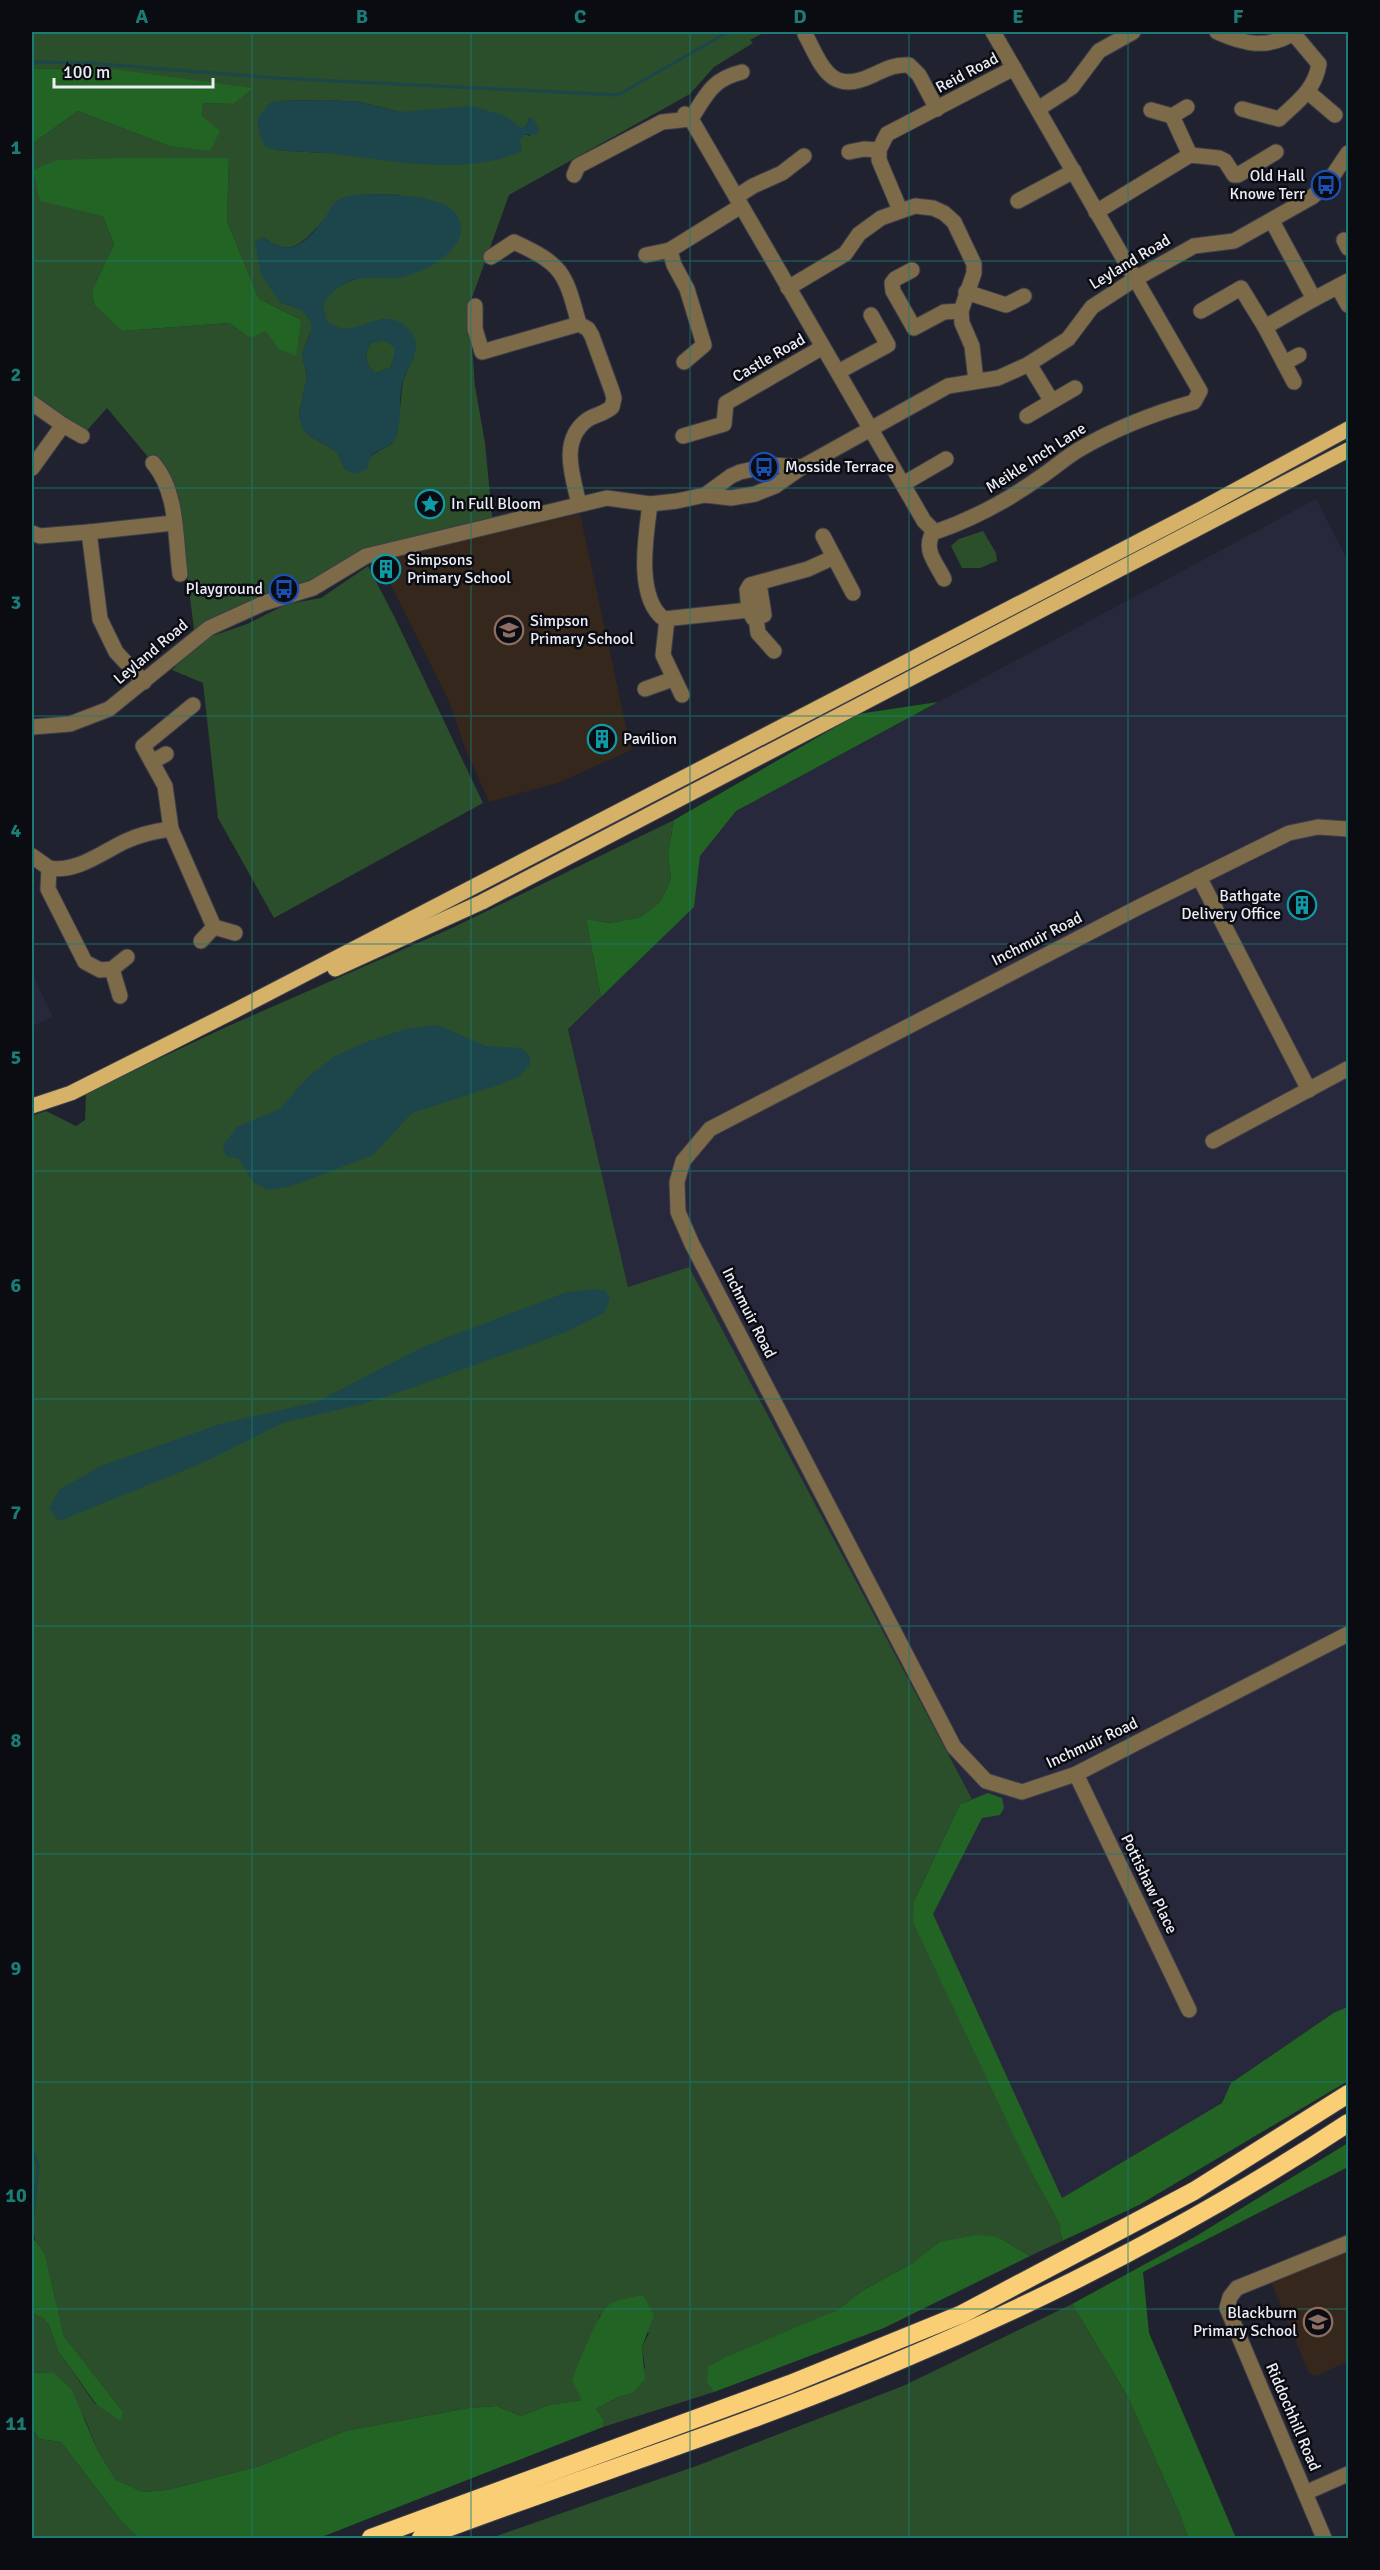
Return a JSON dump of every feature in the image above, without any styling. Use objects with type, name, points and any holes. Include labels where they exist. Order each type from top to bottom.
[{"type":"highway","points":[[375,2537],[790,2384],[962,2314],[1194,2191],[1348,2094]]},
{"type":"highway","points":[[421,2538],[831,2388],[972,2329],[1104,2266],[1268,2175],[1348,2123]]},
{"type":"main road","points":[[32,1106],[71,1093],[236,1010],[1222,498],[1348,429]]},
{"type":"main road","points":[[236,1010],[390,946],[482,902],[1348,450]]},
{"type":"street","points":[[993,32],[1134,279]]},
{"type":"street","points":[[1038,109],[1072,87],[1099,51],[1133,32]]},
{"type":"street","points":[[1217,32],[1244,43],[1278,40],[1294,32],[1319,64],[1317,77],[1308,92],[1279,119],[1242,109]]},
{"type":"street","points":[[789,36],[805,33]]},
{"type":"street","name":"Reid Road","points":[[805,33],[826,75],[834,80],[855,82],[892,66],[909,65],[919,75],[937,109]]},
{"type":"street","name":"Reid Road","points":[[879,150],[887,134],[1014,68]]},
{"type":"street","points":[[574,175],[578,166],[662,122],[688,117],[710,89],[724,76],[742,72]]},
{"type":"street","points":[[1308,92],[1335,115]]},
{"type":"street","points":[[1151,110],[1172,116],[1187,107]]},
{"type":"street","points":[[1172,116],[1190,155]]},
{"type":"street","name":"Castle Road","points":[[688,117],[872,431]]},
{"type":"street","points":[[849,152],[864,149],[879,150],[879,160],[900,210]]},
{"type":"street","points":[[1096,212],[1190,155],[1219,158],[1225,161],[1234,175],[1238,175],[1276,152]]},
{"type":"street","name":"Leyland Road","points":[[32,727],[70,724],[109,709],[195,637],[209,628],[264,603],[314,588],[366,556],[611,498],[650,504],[705,495],[731,498],[754,494],[785,481],[802,467],[872,431],[948,386],[998,378],[1029,364],[1068,339],[1092,307],[1134,279],[1187,249],[1208,243],[1234,241],[1272,221],[1320,191],[1348,153]]},
{"type":"street","points":[[646,255],[670,250],[739,202],[753,186],[782,173],[804,156]]},
{"type":"street","points":[[1018,201],[1074,171]]},
{"type":"street","points":[[788,288],[845,254],[859,234],[868,226],[900,210],[915,206],[933,208],[954,222],[974,264],[974,273],[961,311],[962,323],[972,346],[976,381]]},
{"type":"street","points":[[1272,221],[1314,299]]},
{"type":"street","points":[[491,257],[514,242],[530,249],[558,269],[568,283],[579,324]]},
{"type":"street","points":[[670,250],[674,265],[687,289],[704,345],[684,362]]},
{"type":"street","points":[[912,270],[892,283],[893,291],[914,328],[944,312],[961,311]]},
{"type":"street","name":"Meikle Inch Lane","points":[[934,531],[982,514],[1038,479],[1079,449],[1102,437],[1152,415],[1194,402],[1200,391],[1198,385],[1134,279]]},
{"type":"street","points":[[1265,327],[1343,284],[1348,305]]},
{"type":"street","points":[[1201,311],[1241,288],[1294,382]]},
{"type":"street","points":[[966,292],[1006,305],[1024,296]]},
{"type":"street","points":[[475,306],[475,329],[482,352],[579,324],[588,329],[592,336],[614,398],[612,407],[587,420],[573,436],[569,449],[570,465],[579,504]]},
{"type":"street","points":[[838,372],[888,345],[871,315]]},
{"type":"street","points":[[501,347],[506,363]]},
{"type":"street","name":"Castle Road","points":[[683,436],[724,424],[726,403],[823,347]]},
{"type":"street","points":[[1284,363],[1299,355]]},
{"type":"street","points":[[1029,364],[1051,400]]},
{"type":"street","points":[[1027,416],[1075,388]]},
{"type":"street","points":[[32,403],[82,436]]},
{"type":"street","points":[[32,468],[63,425]]},
{"type":"street","points":[[872,431],[924,521],[934,531],[928,541],[928,547],[944,579]]},
{"type":"street","points":[[903,484],[946,459]]},
{"type":"street","points":[[153,463],[163,475],[170,489],[180,574]]},
{"type":"street","name":"Leyland Road","points":[[705,495],[740,472],[772,465],[802,467]]},
{"type":"street","points":[[650,504],[644,560],[648,590],[654,609],[661,617],[668,619],[752,614]]},
{"type":"street","points":[[32,536],[173,523]]},
{"type":"street","points":[[89,532],[96,596],[102,626],[116,652],[144,682]]},
{"type":"street","points":[[823,536],[853,593]]},
{"type":"street","points":[[774,651],[755,638],[747,588],[808,569],[834,557]]},
{"type":"street","points":[[668,619],[663,655],[682,695]]},
{"type":"street","points":[[645,689],[673,679]]},
{"type":"street","points":[[193,705],[143,746],[166,792],[171,829],[214,927]]},
{"type":"street","points":[[152,762],[166,754]]},
{"type":"street","name":"Inchmuir Road","points":[[1348,829],[1318,827],[1289,833],[710,1129],[683,1161],[677,1182],[678,1212],[692,1244],[954,1747],[986,1781],[1022,1792],[1076,1774],[1348,1634]]},
{"type":"street","points":[[32,856],[49,868],[75,866],[128,840],[150,832],[171,829]]},
{"type":"street","points":[[49,868],[48,889],[85,962],[91,967],[112,969],[127,957]]},
{"type":"street","points":[[1199,877],[1309,1090]]},
{"type":"street","points":[[214,927],[235,933]]},
{"type":"street","points":[[201,941],[214,927]]},
{"type":"street","points":[[112,969],[120,996]]},
{"type":"street","points":[[1213,1140],[1347,1069]]},
{"type":"street","name":"Pottishaw Place","points":[[1076,1774],[1189,2010]]},
{"type":"street","name":"Riddochhill Road","points":[[1324,2538],[1227,2308],[1230,2297],[1238,2288],[1348,2242]]},
{"type":"street","points":[[1305,2493],[1348,2474]]},
{"type":"shaded area","points":[[276,101],[360,102],[400,112],[472,106],[505,116],[521,128],[527,125],[529,117],[534,120],[539,130],[536,135],[525,134],[520,139],[522,151],[474,164],[400,162],[266,147],[260,137],[257,120],[268,105]]},
{"type":"shaded area","points":[[369,194],[405,196],[440,203],[456,214],[461,226],[459,237],[453,248],[433,265],[397,278],[351,280],[337,288],[323,304],[327,321],[337,327],[356,327],[383,319],[392,319],[405,326],[416,345],[416,351],[403,380],[397,435],[390,445],[372,454],[367,469],[355,474],[346,470],[337,452],[307,434],[302,428],[299,415],[307,377],[302,354],[311,331],[311,322],[302,310],[280,302],[261,275],[255,241],[263,237],[283,247],[299,244],[313,233],[337,201],[349,196]],"holes":[[[383,340],[394,346],[394,357],[390,368],[375,373],[366,358],[371,343]]]},
{"type":"shaded area","points":[[1316,499],[1348,561],[1348,2007],[1335,2012],[1231,2083],[1222,2103],[1062,2198],[932,1914],[982,1818],[689,1267],[628,1287],[568,1029],[693,907],[700,856],[736,811]]},
{"type":"shaded area","name":"Simpson Primary School","points":[[580,514],[631,750],[560,782],[489,802],[464,745],[449,701],[378,559]]},
{"type":"shaded area","points":[[32,974],[53,1017],[32,1026]]},
{"type":"shaded area","points":[[438,1025],[485,1046],[521,1048],[530,1056],[530,1065],[519,1076],[499,1085],[412,1113],[373,1155],[292,1186],[268,1190],[253,1182],[239,1159],[226,1156],[223,1145],[238,1126],[280,1109],[306,1079],[333,1057],[366,1042],[406,1029]]},
{"type":"shaded area","points":[[596,1289],[605,1291],[610,1298],[604,1313],[566,1332],[362,1404],[283,1423],[207,1461],[59,1521],[49,1508],[59,1490],[101,1466],[220,1424],[316,1402],[425,1346],[567,1292]]},
{"type":"shaded area","name":"Blackburn Primary School","points":[[1348,2250],[1348,2361],[1317,2376],[1309,2373],[1271,2282]]},
{"type":"green space","points":[[32,32],[765,32],[750,40],[753,43],[714,67],[690,94],[509,195],[469,306],[475,386],[485,443],[493,525],[380,552],[195,637],[187,574],[163,475],[107,408],[82,436],[32,403],[32,144],[78,111],[169,146],[202,116],[203,103],[233,104],[105,68],[32,69]],"holes":[[[276,101],[360,102],[400,112],[504,116],[521,129],[527,125],[529,117],[530,136],[525,134],[519,139],[323,153],[277,150],[268,105]],[[229,158],[227,221],[259,299],[301,320],[278,349],[266,330],[250,338],[229,323],[122,331],[94,305],[92,290],[114,245],[103,216]],[[373,194],[400,195],[397,278],[356,279],[336,288],[325,300],[323,314],[331,325],[344,330],[384,319],[414,357],[403,380],[397,435],[391,444],[346,470],[337,452],[307,434],[299,415],[307,377],[302,354],[311,331],[311,322],[303,310],[280,302],[263,237],[281,247],[295,246],[308,237],[348,197]]]},
{"type":"green space","points":[[105,68],[253,88],[233,104],[203,103],[202,116],[220,131],[210,151],[169,146],[78,111],[32,144],[32,69]]},
{"type":"green space","points":[[229,158],[227,221],[259,299],[301,320],[296,356],[278,349],[266,331],[250,338],[229,323],[122,331],[94,305],[92,290],[114,245],[103,216],[40,201],[33,170],[57,160]]},
{"type":"green space","points":[[383,340],[394,346],[394,357],[390,368],[375,373],[367,362],[367,351],[371,343]]},
{"type":"green space","points":[[983,531],[996,553],[997,561],[980,568],[962,568],[951,546],[959,539]]},
{"type":"green space","points":[[368,566],[483,803],[274,918],[218,818],[203,683],[172,670],[192,649],[212,636],[247,624],[287,604],[321,598]]},
{"type":"green space","points":[[938,702],[736,811],[700,856],[694,907],[601,997],[586,919],[610,923],[641,917],[661,901],[671,879],[668,853],[674,820],[858,714]]},
{"type":"green space","points":[[674,820],[668,853],[671,879],[661,901],[641,917],[610,923],[586,919],[601,997],[568,1029],[628,1287],[689,1267],[972,1799],[960,1804],[914,1901],[1031,2172],[1059,2223],[1062,2241],[1030,2256],[998,2237],[914,2262],[862,2291],[837,2310],[769,2340],[707,2383],[714,2392],[603,2427],[604,2420],[596,2409],[618,2397],[633,2393],[645,2367],[642,2347],[649,2333],[600,2315],[583,2354],[582,2400],[549,2405],[521,2416],[497,2406],[468,2408],[345,2431],[260,2466],[167,2490],[143,2492],[116,2480],[97,2449],[85,2419],[53,2372],[32,2373],[32,2313],[43,2318],[49,2325],[58,2351],[95,2404],[123,2412],[64,2336],[45,2254],[35,2240],[32,2223],[32,1116],[46,1111],[76,1126],[85,1120],[86,1093],[226,1027],[454,927]]},
{"type":"green space","points":[[988,1793],[1002,1798],[1004,1808],[1000,1815],[982,1818],[933,1914],[1062,2198],[1222,2103],[1231,2083],[1335,2012],[1348,2007],[1348,2081],[1139,2205],[1062,2241],[1059,2223],[1031,2172],[913,1922],[914,1901],[960,1804]]},
{"type":"green space","points":[[1348,2143],[1348,2167],[1143,2272],[1149,2333],[1236,2538],[1188,2538],[1128,2397],[1072,2304],[1193,2238]]},
{"type":"green space","points":[[976,2235],[998,2237],[1030,2256],[884,2328],[714,2392],[707,2383],[708,2367],[726,2357],[837,2310],[862,2291],[914,2262],[940,2242]]},
{"type":"green space","points":[[35,2240],[45,2254],[64,2336],[123,2412],[120,2421],[96,2404],[58,2351],[49,2325],[43,2318],[32,2313],[32,2242]]},
{"type":"green space","points":[[643,2295],[654,2315],[642,2347],[645,2379],[633,2393],[618,2397],[596,2409],[604,2420],[603,2427],[319,2538],[138,2538],[121,2521],[61,2442],[39,2439],[32,2428],[32,2373],[53,2372],[72,2390],[97,2449],[116,2480],[143,2492],[167,2490],[260,2466],[345,2431],[468,2408],[497,2406],[521,2416],[549,2405],[582,2400],[572,2380],[600,2316],[610,2304]]},
{"type":"green space","points":[[1072,2304],[1128,2397],[1188,2538],[491,2538],[699,2465],[903,2386]]},
{"type":"green space","points":[[32,2428],[39,2439],[61,2442],[121,2521],[138,2538],[32,2538]]},
{"type":"waterway","points":[[32,62],[88,63],[276,78],[618,95],[728,32]]},
{"type":"waterway","points":[[32,2149],[38,2165],[32,2225]]},
{"type":"place","name":"Old Hall Knowe Terr","points":[[1326,185]]},
{"type":"place","name":"Mosside Terrace","points":[[764,467]]},
{"type":"place","name":"In Full Bloom","points":[[430,504]]},
{"type":"place","name":"Simpsons Primary School","points":[[386,569]]},
{"type":"place","name":"Playground","points":[[284,589]]},
{"type":"place","name":"Simpson Primary School","points":[[509,630]]},
{"type":"place","name":"Pavilion","points":[[602,739]]},
{"type":"place","name":"Bathgate Delivery Office","points":[[1302,905]]},
{"type":"place","name":"Blackburn Primary School","points":[[1318,2322]]}]
